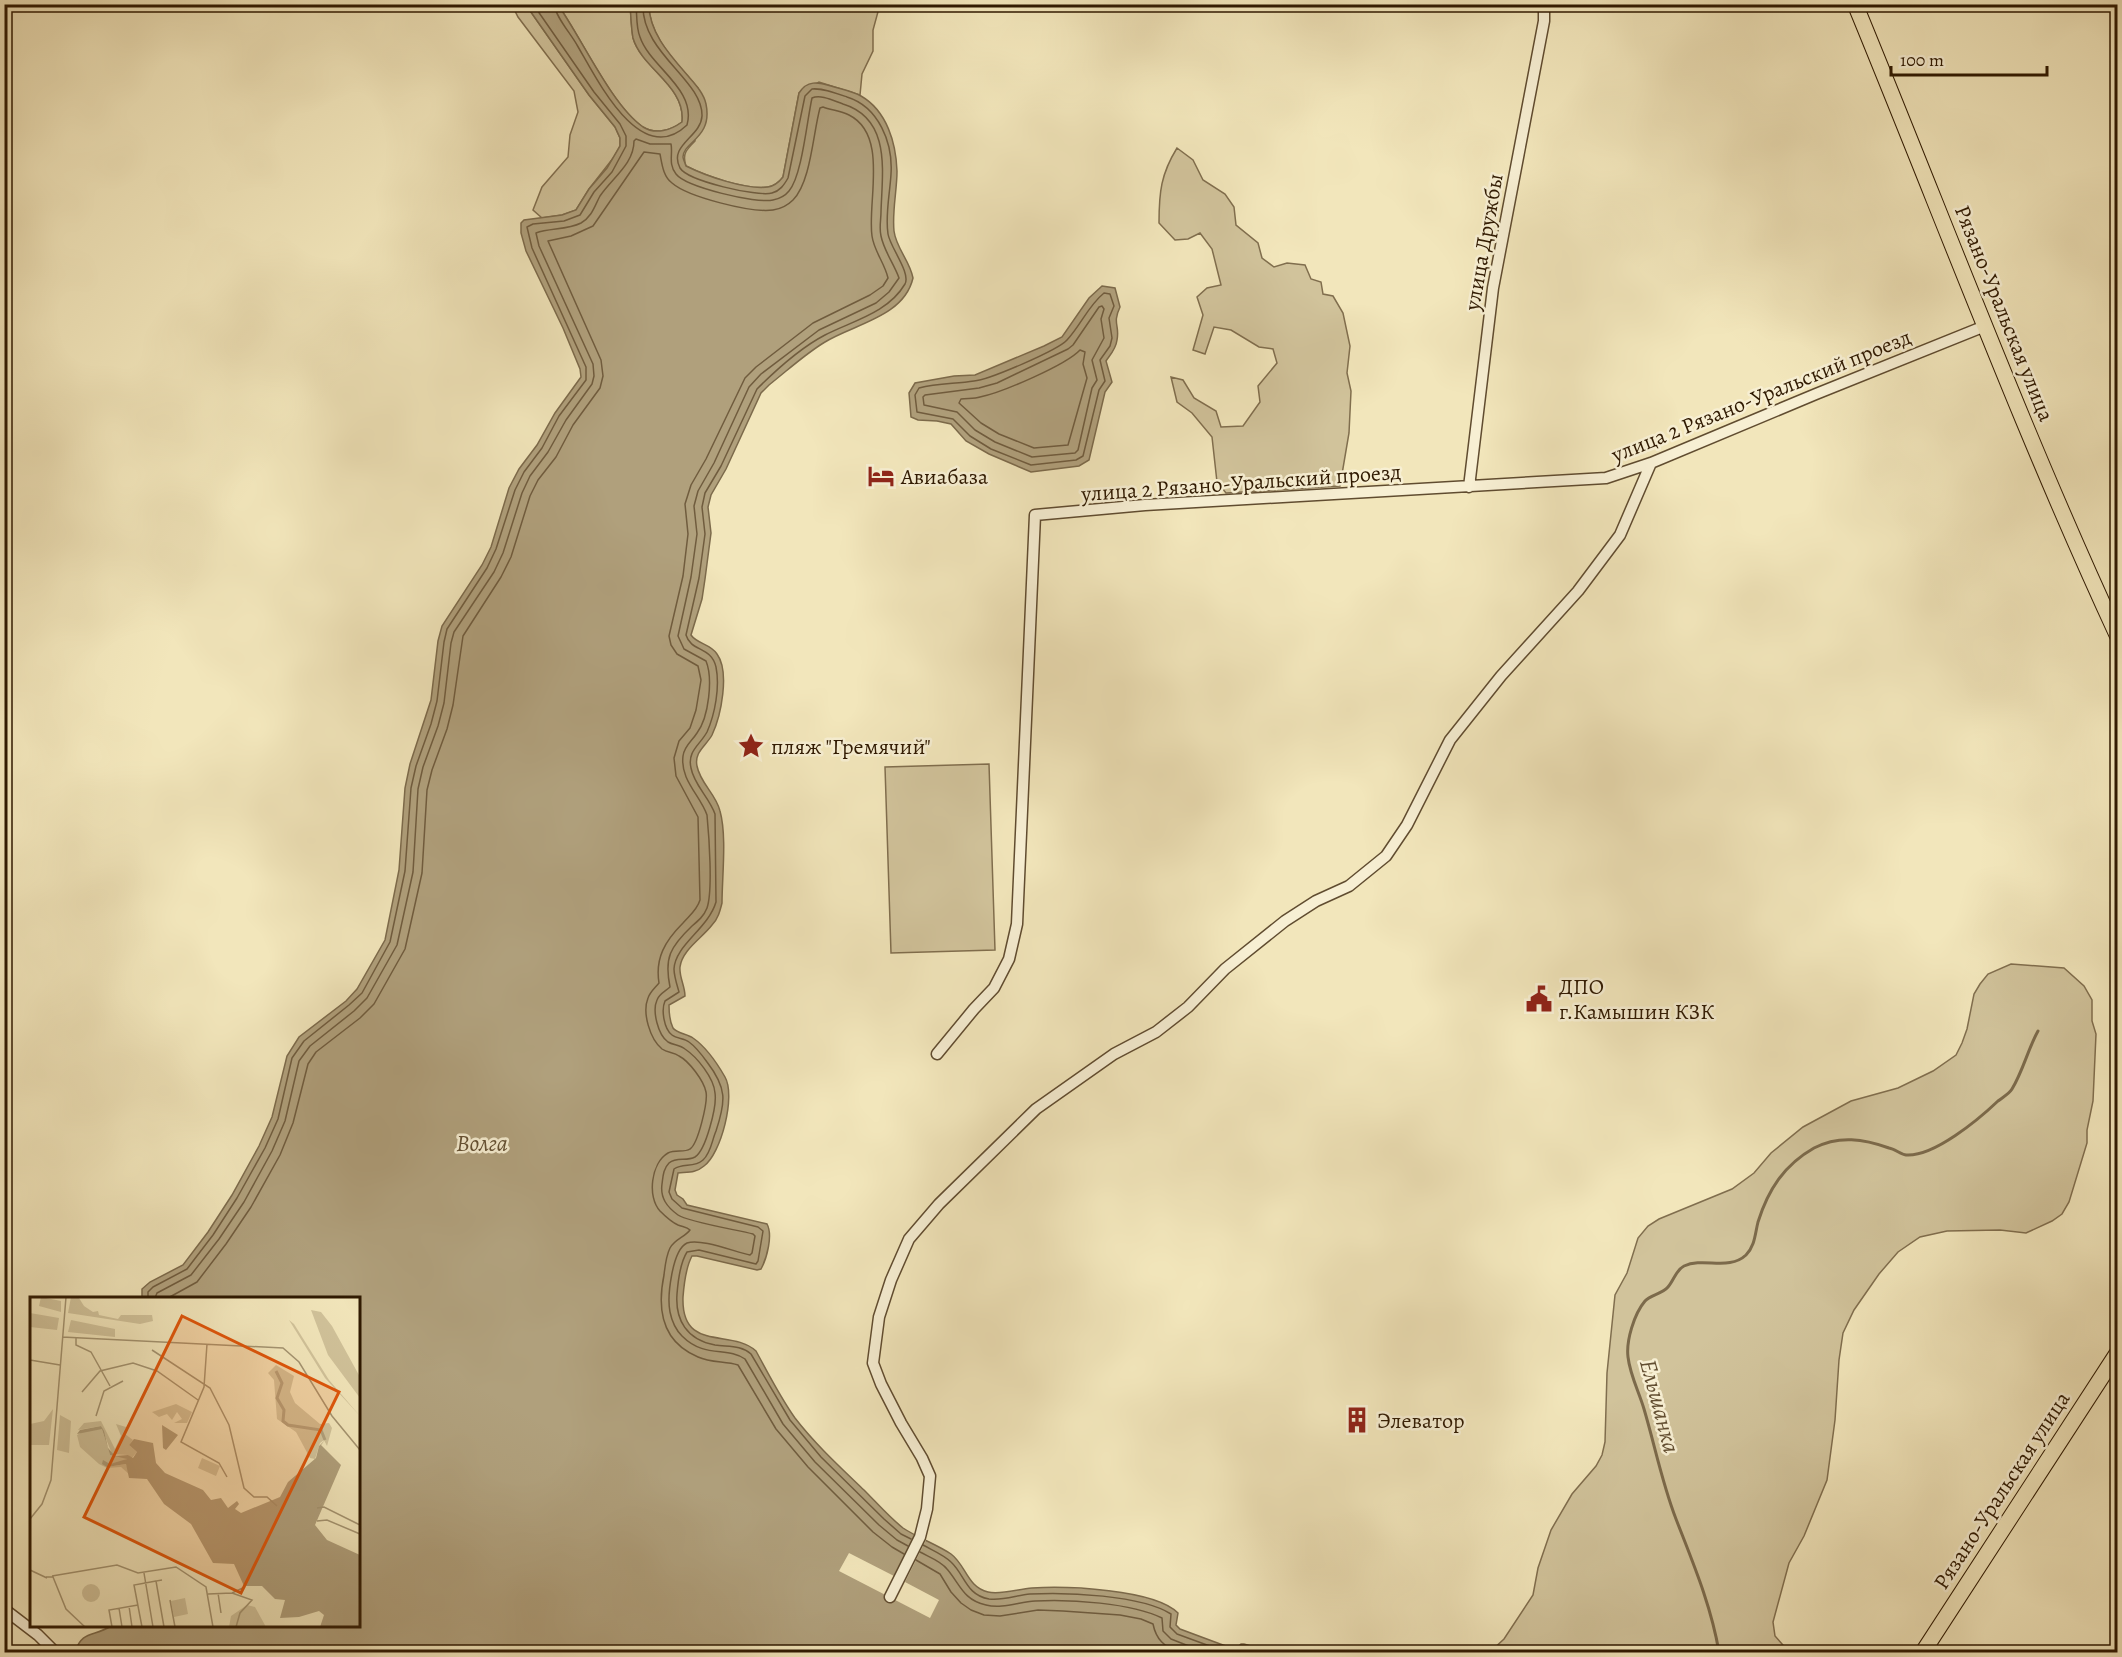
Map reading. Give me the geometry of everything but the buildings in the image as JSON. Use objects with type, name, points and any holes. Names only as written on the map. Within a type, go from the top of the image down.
[{"type":"main road","name":"Рязано-Уральская улица","points":[[1855,4],[1985,326],[2088,573],[2118,637]]},
{"type":"main road","name":"Рязано-Уральская улица","points":[[1923,1653],[2118,1352]]},
{"type":"street","name":"улица Дружбы","points":[[1469,488],[1492,288],[1544,21],[1544,4]]},
{"type":"street","name":"улица 2 Рязано-Уральский проезд","points":[[937,1054],[994,988],[1009,959],[1017,924],[1035,515],[1145,505],[1469,488],[1606,478],[1651,463],[1985,326]]},
{"type":"street","points":[[890,1597],[920,1537],[927,1509],[930,1476],[901,1424],[873,1363],[879,1317],[891,1280],[909,1239],[939,1204],[1036,1109],[1114,1054],[1156,1032],[1188,1007],[1225,969],[1285,921],[1316,901],[1349,886],[1386,856],[1407,825],[1450,740],[1501,676],[1578,591],[1620,536],[1651,463]]},
{"type":"street","points":[[4,1609],[38,1635],[55,1653]]},
{"type":"shaded area","points":[[649,4],[886,5],[879,8],[873,30],[873,51],[862,74],[860,95],[819,82],[799,93],[783,177],[773,186],[759,187],[726,181],[686,166],[684,158],[686,152],[695,141],[698,88],[659,39],[650,16]]},
{"type":"shaded area","points":[[512,5],[526,5],[589,95],[615,127],[620,138],[620,146],[614,157],[576,210],[562,215],[542,218],[533,210],[542,187],[568,157],[570,135],[578,112],[574,91],[518,17]]},
{"type":"shaded area","points":[[558,5],[630,5],[633,38],[645,59],[677,98],[682,122],[668,129],[653,131],[643,127],[631,117],[609,88]]},
{"type":"shaded area","points":[[1177,148],[1193,160],[1203,180],[1225,194],[1234,207],[1236,225],[1258,243],[1262,258],[1274,267],[1287,263],[1305,265],[1311,279],[1321,282],[1323,294],[1333,296],[1343,313],[1350,346],[1347,373],[1351,391],[1349,433],[1340,486],[1226,493],[1217,482],[1212,437],[1192,413],[1177,402],[1171,377],[1183,380],[1194,398],[1216,411],[1221,427],[1243,426],[1260,402],[1258,386],[1277,363],[1273,349],[1259,347],[1231,330],[1214,327],[1205,354],[1193,350],[1203,315],[1197,297],[1207,288],[1221,285],[1212,249],[1200,233],[1188,239],[1175,240],[1159,223],[1162,184],[1167,166]]},
{"type":"shaded area","points":[[989,764],[995,950],[891,953],[885,767]]},
{"type":"shaded area","points":[[2011,964],[2064,968],[2084,986],[2092,1000],[2092,1021],[2096,1034],[2093,1101],[2087,1130],[2087,1143],[2069,1202],[2062,1214],[2026,1233],[2000,1230],[1947,1231],[1920,1237],[1898,1252],[1879,1274],[1854,1310],[1843,1333],[1827,1480],[1804,1536],[1789,1563],[1773,1622],[1775,1636],[1789,1652],[1490,1652],[1504,1639],[1533,1595],[1538,1568],[1551,1530],[1572,1494],[1596,1466],[1602,1455],[1605,1442],[1607,1373],[1615,1295],[1627,1273],[1638,1238],[1648,1226],[1659,1219],[1732,1189],[1754,1173],[1771,1153],[1803,1127],[1851,1101],[1898,1088],[1933,1071],[1956,1055],[1967,1029],[1974,994],[1980,984],[1988,974]]},
{"type":"water","name":"Волга","points":[[526,5],[558,5],[620,104],[643,127],[658,131],[682,122],[677,98],[645,59],[633,38],[630,5],[649,5],[657,35],[699,90],[706,104],[707,115],[702,132],[684,152],[686,166],[726,181],[768,187],[775,185],[783,177],[799,93],[809,84],[822,84],[861,96],[870,102],[884,119],[892,139],[897,171],[894,231],[913,278],[900,302],[889,311],[818,347],[761,393],[726,469],[711,495],[708,507],[711,533],[705,579],[702,599],[691,635],[717,654],[723,672],[723,694],[718,717],[712,735],[697,757],[701,778],[718,805],[722,821],[724,844],[722,903],[714,923],[684,955],[680,971],[685,996],[669,1005],[669,1008],[673,1028],[698,1042],[718,1066],[725,1077],[729,1097],[725,1124],[716,1150],[710,1160],[698,1170],[678,1173],[675,1190],[687,1205],[767,1224],[769,1240],[761,1269],[757,1270],[692,1256],[687,1270],[683,1297],[685,1314],[690,1326],[699,1333],[746,1344],[756,1351],[790,1410],[819,1446],[903,1528],[951,1554],[975,1586],[988,1592],[998,1593],[1032,1588],[1066,1588],[1130,1594],[1166,1605],[1178,1613],[1176,1625],[1180,1629],[1231,1648],[1236,1649],[1244,1644],[1271,1652],[75,1652],[85,1637],[109,1627],[360,1627],[360,1297],[142,1297],[142,1289],[150,1282],[183,1265],[208,1232],[259,1146],[272,1117],[287,1056],[299,1037],[346,1001],[357,989],[385,940],[399,870],[405,788],[410,764],[431,700],[442,626],[482,565],[491,547],[509,488],[519,469],[581,377],[580,369],[563,328],[526,251],[521,223],[524,220],[562,215],[576,210],[620,146],[620,138],[615,127],[589,95]]},
{"type":"water","points":[[1102,286],[1115,288],[1120,307],[1116,321],[1118,335],[1113,352],[1106,361],[1112,382],[1105,392],[1089,460],[1079,466],[1031,472],[989,454],[966,441],[951,424],[911,417],[909,393],[915,383],[975,375],[1062,337],[1089,298]]},
{"type":"pier","points":[[915,1534],[926,1540],[905,1582],[939,1600],[930,1618],[839,1571],[849,1553],[894,1576]]},
{"type":"waterway","name":"Ельшанка","points":[[1719,1652],[1706,1601],[1671,1505],[1631,1370],[1628,1343],[1637,1313],[1647,1299],[1668,1287],[1684,1266],[1732,1262],[1746,1255],[1753,1244],[1762,1210],[1778,1179],[1794,1162],[1814,1148],[1833,1141],[1852,1140],[1880,1145],[1906,1155],[1930,1150],[1955,1136],[2011,1091],[2038,1031]]},
{"type":"place","name":"Авиабаза","points":[[881,476]]},
{"type":"place","name":"пляж \"Гремячий\"","points":[[751,746]]},
{"type":"place","name":"ДПО г.Камышин КЗК","points":[[1539,999]]},
{"type":"place","name":"Элеватор","points":[[1357,1420]]}]
